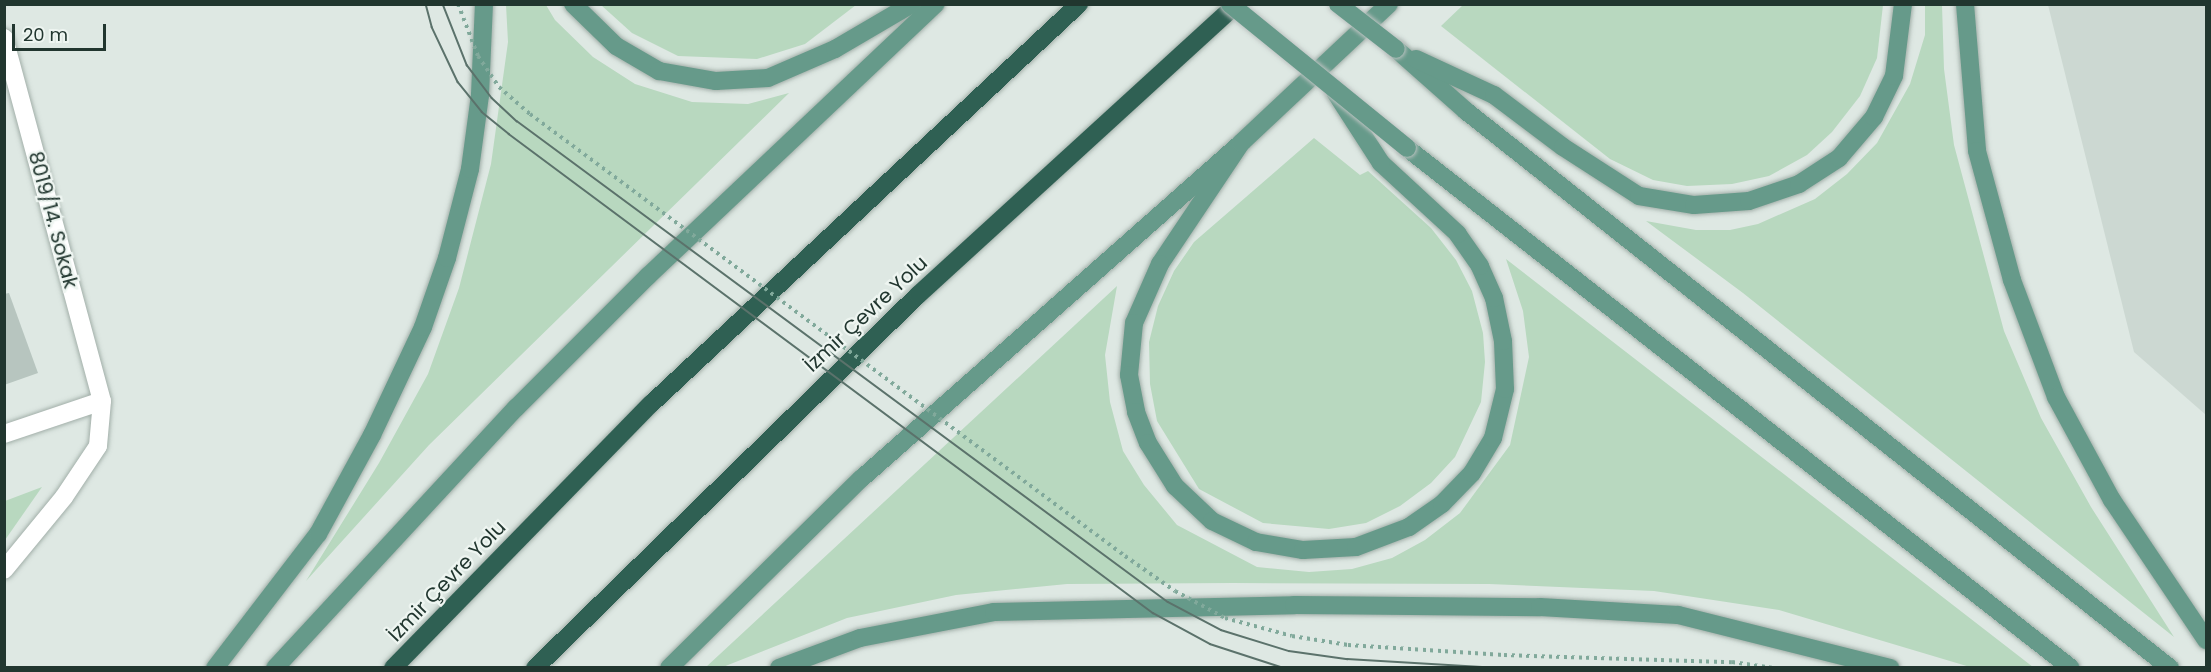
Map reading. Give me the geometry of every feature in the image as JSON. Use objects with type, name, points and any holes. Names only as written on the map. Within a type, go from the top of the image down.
[{"type":"highway","name":"İzmir Çevre Yolu","points":[[393,668],[651,404],[1080,4]]},
{"type":"highway","name":"İzmir Çevre Yolu","points":[[535,668],[918,295],[1237,4]]},
{"type":"main road","points":[[215,668],[318,534],[372,435],[423,327],[447,258],[470,169],[480,94],[484,4]]},
{"type":"main road","points":[[573,4],[616,46],[659,71],[716,81],[768,78],[835,49],[912,4]]},
{"type":"main road","points":[[275,668],[516,408],[664,260],[936,4]]},
{"type":"main road","points":[[1230,4],[1407,148],[2071,668]]},
{"type":"main road","points":[[1338,4],[1396,49],[1466,111],[2170,668]]},
{"type":"main road","points":[[669,668],[862,478],[1241,143],[1389,4]]},
{"type":"main road","points":[[1396,49],[1494,95],[1563,147],[1639,196],[1694,205],[1749,201],[1799,184],[1839,158],[1874,117],[1894,76],[1903,4]]},
{"type":"main road","points":[[1965,4],[1977,151],[2012,280],[2056,397],[2112,500],[2206,640]]},
{"type":"main road","points":[[1241,143],[1160,264],[1134,323],[1129,375],[1136,412],[1148,443],[1175,486],[1212,521],[1256,542],[1303,550],[1356,547],[1409,527],[1442,504],[1472,473],[1493,438],[1505,389],[1503,341],[1494,298],[1480,266],[1458,234],[1382,163],[1329,83]]},
{"type":"main road","points":[[779,668],[860,638],[994,612],[1294,605],[1540,607],[1678,615],[1891,668]]},
{"type":"street","name":"8019/14. Sokak","points":[[4,39],[102,401]]},
{"type":"street","points":[[4,434],[102,401],[98,446],[64,497],[4,570]]},
{"type":"path","points":[[458,4],[478,56],[499,87],[530,114],[1125,556],[1175,591],[1225,618],[1292,636],[1348,645],[1504,655],[1732,662],[1774,668]]},
{"type":"shaded area","points":[[2048,5],[2206,5],[2206,415],[2134,352]]},
{"type":"green space","points":[[1883,4],[1877,58],[1860,96],[1832,132],[1807,155],[1769,176],[1732,184],[1687,186],[1653,180],[1610,159],[1441,26],[1463,5]]},
{"type":"green space","points":[[506,5],[546,5],[555,20],[593,57],[635,84],[692,102],[748,104],[789,93],[429,445],[306,581],[379,463],[428,374],[459,288],[491,164],[508,42]]},
{"type":"green space","points":[[601,5],[856,5],[805,44],[757,59],[678,56],[632,33]]},
{"type":"green space","points":[[1925,5],[1942,5],[1944,69],[1954,145],[2004,331],[2041,418],[2091,507],[2174,637],[1743,293],[1646,221],[1696,230],[1730,230],[1758,224],[1815,199],[1847,174],[1877,143],[1910,84],[1925,35]]},
{"type":"green space","points":[[1314,138],[1360,175],[1368,171],[1431,228],[1456,260],[1472,291],[1483,333],[1485,362],[1481,402],[1455,457],[1431,483],[1400,506],[1366,523],[1329,529],[1263,523],[1199,489],[1157,421],[1150,384],[1149,342],[1158,306],[1174,271],[1194,242]]},
{"type":"green space","points":[[1506,259],[2033,667],[1970,667],[1779,610],[1654,591],[1489,584],[1233,583],[1067,584],[956,595],[847,618],[723,667],[706,667],[1117,286],[1105,355],[1110,402],[1123,451],[1144,485],[1177,525],[1257,567],[1309,572],[1352,569],[1392,558],[1425,540],[1460,513],[1510,445],[1529,357],[1523,311]]},
{"type":"green space","points":[[42,487],[5,540],[5,501]]},
{"type":"building","points":[[9,293],[38,373],[4,385],[4,294]]},
{"type":"tram line","points":[[426,4],[432,27],[458,82],[482,112],[509,134],[1153,613],[1210,644],[1284,668]]},
{"type":"tram line","points":[[443,4],[467,65],[492,98],[517,121],[1168,602],[1221,630],[1289,651],[1347,659],[1499,668]]}]
